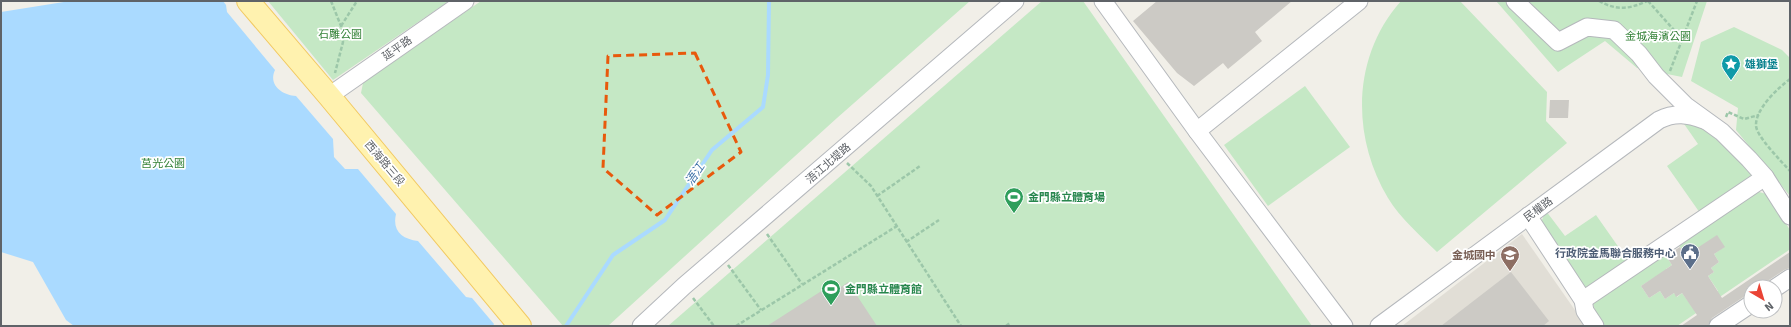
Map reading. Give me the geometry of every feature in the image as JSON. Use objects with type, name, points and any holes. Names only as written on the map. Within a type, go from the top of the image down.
[{"type":"main road","name":"西海路三段","points":[[248,1],[520,326]]},
{"type":"street","name":"延平路","points":[[329,96],[465,1]]},
{"type":"street","name":"浯江北堤路","points":[[641,326],[684,286],[838,155],[1015,1]]},
{"type":"street","points":[[1103,1],[1197,130],[1344,326]]},
{"type":"street","points":[[1197,130],[1359,1]]},
{"type":"street","points":[[1515,1],[1558,42],[1587,27],[1614,30],[1639,54],[1664,84],[1686,106],[1722,132],[1765,177],[1790,216]]},
{"type":"street","name":"民權路","points":[[1379,326],[1659,120],[1676,114],[1686,114],[1704,120]]},
{"type":"street","points":[[1583,300],[1765,177]]},
{"type":"street","points":[[1528,216],[1583,300],[1585,311],[1595,326]]},
{"type":"street","points":[[1718,326],[1743,309]]},
{"type":"path","points":[[329,96],[342,51],[343,42],[341,26],[332,1]]},
{"type":"path","points":[[341,26],[357,1]]},
{"type":"path","points":[[1599,1],[1608,6],[1619,9],[1634,7],[1648,1],[1682,39]]},
{"type":"path","points":[[1664,84],[1697,1]]},
{"type":"path","points":[[1790,79],[1770,95],[1759,115],[1756,126],[1760,135],[1790,171]]},
{"type":"path","points":[[1722,132],[1728,112],[1744,119],[1759,115]]},
{"type":"path","points":[[838,155],[871,186],[961,326]]},
{"type":"path","points":[[877,196],[920,166]]},
{"type":"path","points":[[906,242],[939,220]]},
{"type":"path","points":[[759,222],[802,284]]},
{"type":"path","points":[[736,326],[896,226]]},
{"type":"path","points":[[721,255],[761,310]]},
{"type":"path","points":[[684,286],[714,326]]},
{"type":"path","points":[[1006,326],[1010,324]]},
{"type":"highlighted area","points":[[695,53],[741,152],[657,215],[603,168],[608,56]]},
{"type":"shaded area","name":"金城國中","points":[[1522,234],[1586,326],[1402,326]]},
{"type":"green space","name":"石雕公園","points":[[268,1],[449,1],[333,80]]},
{"type":"green space","points":[[481,1],[970,1],[837,118],[608,326],[563,326],[361,93],[363,83]]},
{"type":"green space","name":"金門縣立體育場","points":[[1042,1],[1083,1],[1312,326],[668,326]]},
{"type":"green space","points":[[1401,1],[1460,1],[1547,92],[1546,121],[1567,143],[1437,252],[1405,220],[1388,198],[1376,174],[1368,149],[1363,123],[1362,97],[1366,71],[1373,46],[1385,23]]},
{"type":"green space","name":"金城海濱公園","points":[[1496,1],[1707,1],[1682,77],[1637,68],[1605,41],[1558,72]]},
{"type":"green space","points":[[1734,27],[1782,50],[1790,58],[1790,196],[1736,130],[1738,108],[1691,81],[1701,42]]},
{"type":"green space","points":[[1305,86],[1350,147],[1268,206],[1224,145]]},
{"type":"green space","points":[[1682,121],[1701,127],[1711,134],[1750,172],[1751,176],[1700,213],[1667,166],[1698,144]]},
{"type":"green space","points":[[1755,191],[1767,194],[1790,230],[1789,250],[1746,279],[1743,279],[1743,281],[1677,326],[1605,326],[1593,304],[1596,299],[1664,253],[1672,265],[1666,269],[1668,272],[1641,286],[1649,298],[1660,291],[1665,299],[1674,293],[1677,297],[1682,293],[1693,308],[1718,291],[1708,276],[1714,272],[1711,268],[1719,262],[1714,254],[1724,247],[1694,255],[1691,252],[1686,256],[1678,244]]},
{"type":"green space","points":[[1546,211],[1565,236],[1596,215],[1629,262],[1588,288],[1582,286],[1541,222]]},
{"type":"water","name":"莒光公園","points":[[70,1],[223,1],[226,5],[227,12],[275,70],[273,80],[275,85],[286,94],[296,96],[333,139],[334,157],[345,169],[358,169],[396,214],[396,225],[400,233],[407,238],[418,241],[466,297],[472,298],[494,324],[493,326],[74,326],[66,320],[33,262],[1,252],[1,12]]},
{"type":"building","points":[[1157,1],[1292,1],[1255,32],[1262,41],[1228,69],[1223,63],[1194,86],[1177,73],[1133,21]]},
{"type":"building","points":[[1550,100],[1569,100],[1568,118],[1549,118]]},
{"type":"building","name":"行政院金馬聯合服務中心","points":[[1717,235],[1725,247],[1714,254],[1719,262],[1711,268],[1714,272],[1708,276],[1722,298],[1743,284],[1743,297],[1712,318],[1708,326],[1681,326],[1697,315],[1682,293],[1676,297],[1674,293],[1665,299],[1660,291],[1649,298],[1641,286],[1672,265],[1666,256],[1680,247],[1685,256]]},
{"type":"building","name":"行政院金馬聯合服務中心","points":[[1790,252],[1790,268],[1784,270],[1770,279],[1750,279]]},
{"type":"building","points":[[1511,272],[1549,321],[1543,326],[1441,326]]},
{"type":"building","name":"金門縣立體育館","points":[[837,281],[841,287],[848,282],[877,326],[767,326]]},
{"type":"waterway","name":"浯江","points":[[566,326],[613,255],[665,220],[712,150],[763,107],[768,75],[769,1]]},
{"type":"place","name":"雄獅堡","points":[[1731,81]]},
{"type":"place","name":"金門縣立體育場","points":[[1014,214]]},
{"type":"place","name":"行政院金馬聯合服務中心","points":[[1690,270]]},
{"type":"place","name":"金城國中","points":[[1510,272]]},
{"type":"place","name":"金門縣立體育館","points":[[831,306]]}]
